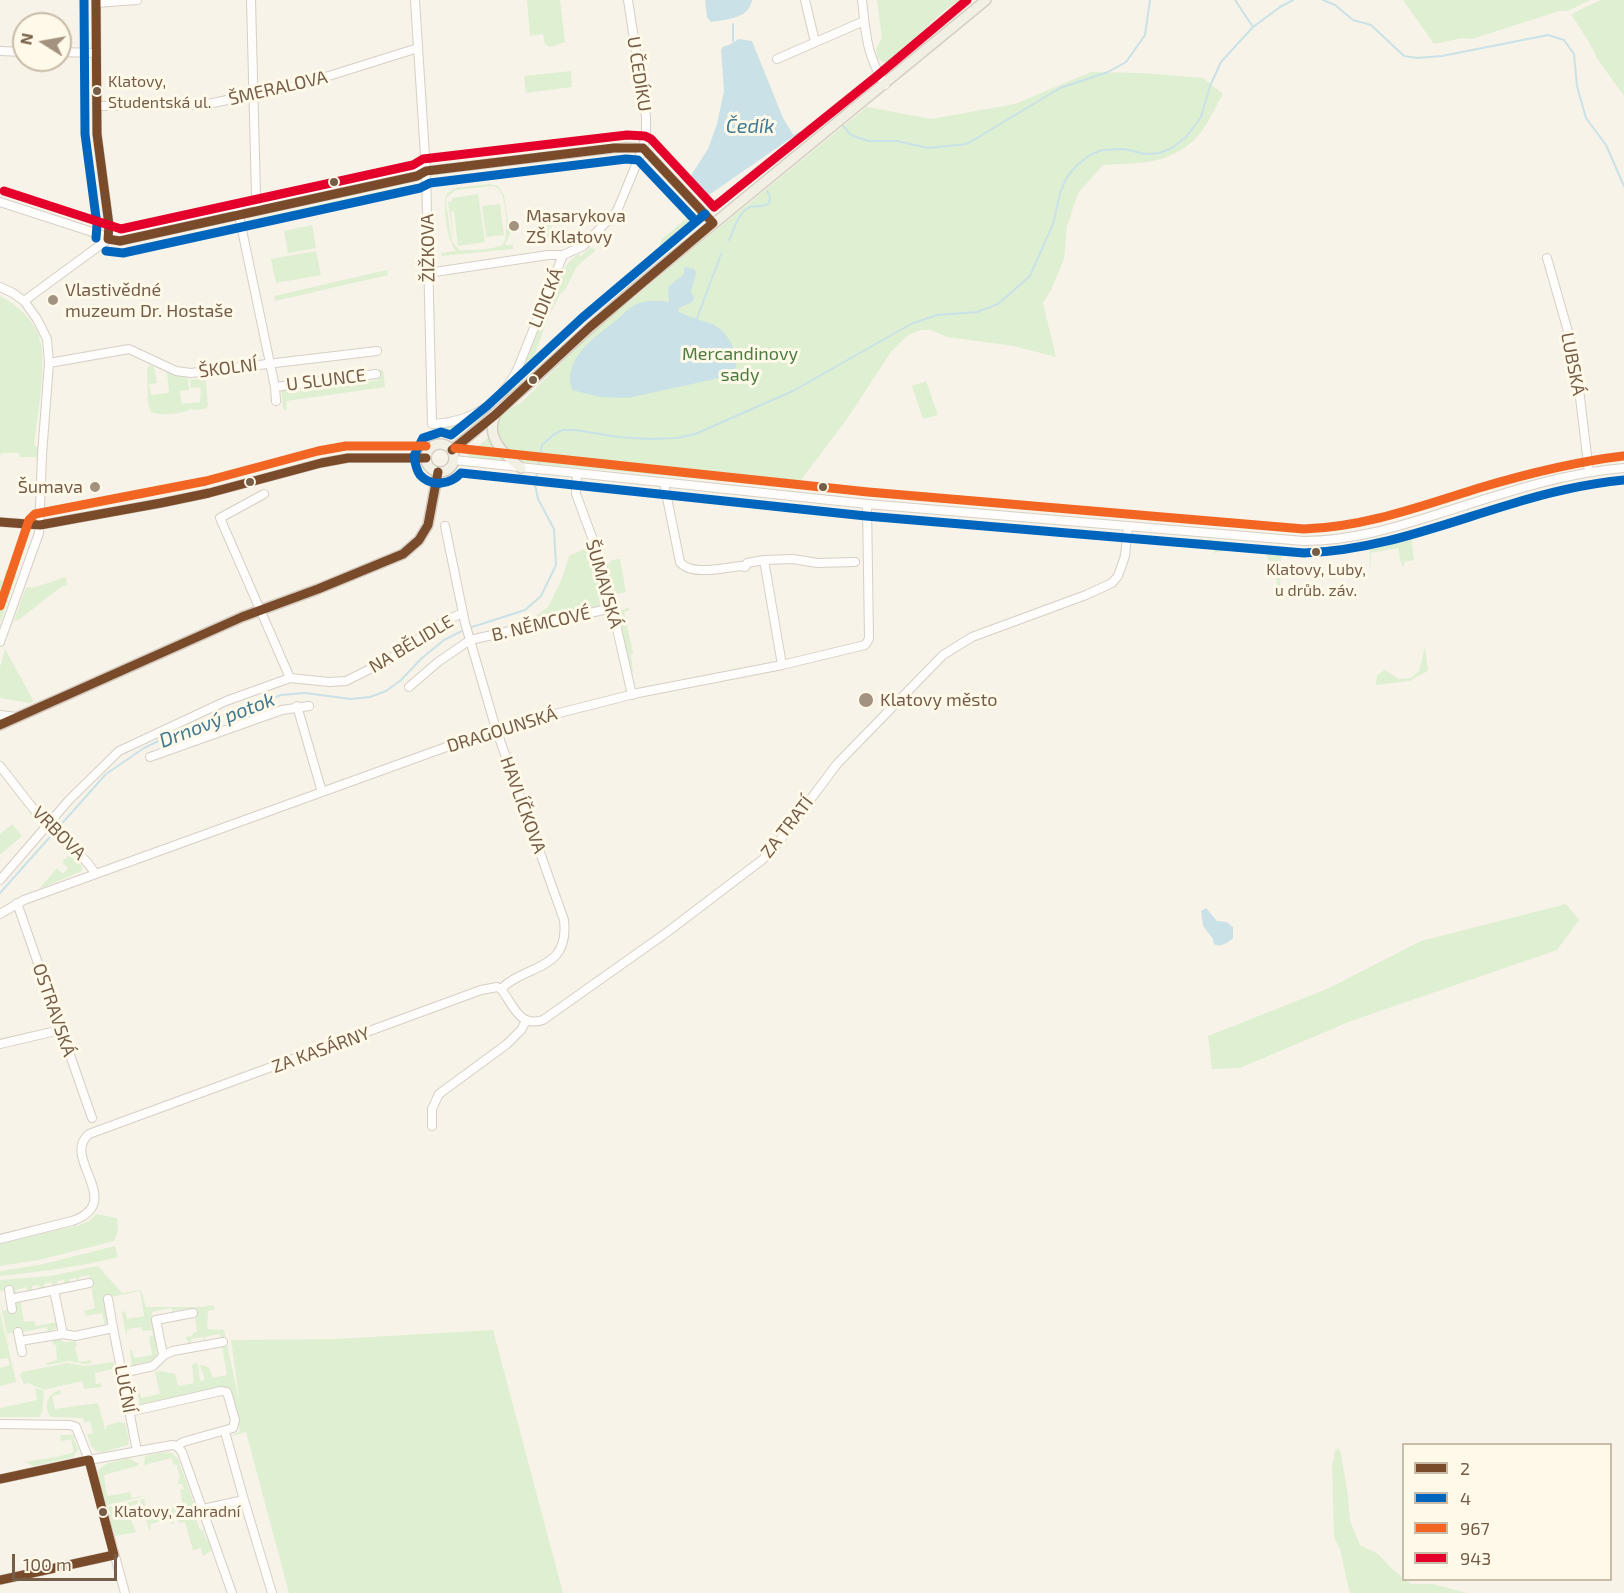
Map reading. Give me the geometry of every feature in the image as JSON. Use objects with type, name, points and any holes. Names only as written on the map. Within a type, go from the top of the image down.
[{"type":"main road","points":[[452,450],[495,415],[590,327],[713,223],[885,85],[986,0]]},
{"type":"main road","points":[[495,415],[491,429],[496,441],[506,455],[523,468]]},
{"type":"main road","points":[[437,444],[445,444],[452,450],[454,460],[449,469],[438,472],[428,466],[426,458],[429,449],[437,444]]},
{"type":"main road","points":[[0,725],[259,610],[394,558],[419,540],[428,525],[438,472]]},
{"type":"street","points":[[24,301],[108,239],[109,225],[97,134],[96,2],[138,0]]},
{"type":"street","points":[[251,0],[252,94],[258,206]]},
{"type":"street","name":"ŽIŽKOVA","points":[[415,0],[426,171],[432,424]]},
{"type":"street","name":"U ČEDÍKU","points":[[628,0],[646,117],[643,148]]},
{"type":"street","points":[[805,0],[815,42]]},
{"type":"street","points":[[862,0],[870,58],[885,85]]},
{"type":"street","points":[[777,59],[864,21]]},
{"type":"street","name":"ŠMERALOVA","points":[[97,106],[203,105],[300,85],[418,48]]},
{"type":"street","points":[[72,52],[96,53]]},
{"type":"street","points":[[0,202],[108,239],[120,241],[258,206],[349,186],[417,176],[426,171],[614,148],[643,148],[713,223]]},
{"type":"street","name":"LIDICKÁ","points":[[432,424],[463,420],[473,416],[498,397],[508,385],[518,368],[563,255],[583,246],[617,211],[643,148]]},
{"type":"street","points":[[238,211],[276,401]]},
{"type":"street","points":[[428,273],[548,255],[563,255]]},
{"type":"street","name":"LUBSKÁ","points":[[1547,258],[1575,356],[1589,472]]},
{"type":"street","points":[[0,287],[24,301],[44,330],[49,350],[39,525],[32,552],[0,642]]},
{"type":"street","name":"ŠKOLNÍ","points":[[49,363],[129,349],[183,373],[376,351]]},
{"type":"street","name":"U SLUNCE","points":[[275,387],[376,374]]},
{"type":"street","points":[[0,522],[39,525],[209,493],[348,458],[426,458]]},
{"type":"street","points":[[454,460],[867,504],[1288,541],[1326,541],[1371,533],[1531,486],[1589,472],[1624,468]]},
{"type":"street","name":"ŠUMAVSKÁ","points":[[577,473],[576,494],[603,567],[632,695]]},
{"type":"street","points":[[664,483],[680,562],[683,566],[693,570],[745,567],[747,563],[764,560],[793,559],[817,563],[855,562]]},
{"type":"street","points":[[264,494],[220,519],[290,678]]},
{"type":"street","name":"DRAGOUNSKÁ","points":[[0,914],[17,903],[95,873],[496,729],[632,695],[861,647],[867,642],[867,504]]},
{"type":"street","points":[[445,526],[463,613]]},
{"type":"street","name":"ZA TRATÍ","points":[[526,1021],[543,1020],[753,868],[774,848],[837,764],[943,655],[979,634],[1086,595],[1112,583],[1118,576],[1125,556],[1128,526]]},
{"type":"street","points":[[764,560],[782,664]]},
{"type":"street","name":"B. NĚMCOVÉ","points":[[469,637],[612,608]]},
{"type":"street","name":"HAVLÍČKOVA","points":[[463,613],[496,729],[564,920],[562,944],[557,954],[545,964]]},
{"type":"street","name":"NA BĚLIDLE","points":[[0,880],[49,827],[69,800],[119,751],[226,701],[290,678],[329,682],[346,681],[388,660],[444,621],[463,613]]},
{"type":"street","points":[[409,687],[469,637]]},
{"type":"street","points":[[150,757],[297,706],[309,706]]},
{"type":"street","points":[[297,706],[322,792]]},
{"type":"street","points":[[0,715],[17,717]]},
{"type":"street","name":"VRBOVA","points":[[0,766],[49,827],[78,850],[95,873]]},
{"type":"street","name":"OSTRAVSKÁ","points":[[17,903],[92,1118]]},
{"type":"street","name":"ZA KASÁRNY","points":[[0,1239],[72,1221],[83,1217],[90,1210],[94,1200],[94,1189],[81,1147],[84,1138],[93,1132],[481,990],[497,987],[501,989],[509,982],[545,964]]},
{"type":"street","points":[[432,1126],[432,1109],[439,1094],[507,1044],[521,1030],[526,1021],[518,1015],[501,989]]},
{"type":"street","points":[[0,1044],[60,1030]]},
{"type":"street","points":[[10,1299],[89,1283]]},
{"type":"street","points":[[9,1290],[12,1309]]},
{"type":"street","points":[[54,1290],[63,1334]]},
{"type":"street","name":"LUČNÍ","points":[[108,1299],[137,1451]]},
{"type":"street","points":[[164,1355],[156,1320],[193,1313]]},
{"type":"street","points":[[20,1341],[63,1334],[75,1336],[113,1328]]},
{"type":"street","points":[[18,1332],[22,1352]]},
{"type":"street","points":[[122,1373],[153,1366],[164,1355],[173,1351],[223,1342]]},
{"type":"street","points":[[0,1479],[137,1451],[177,1446],[183,1442],[232,1430],[236,1423],[230,1397],[224,1391],[129,1412]]},
{"type":"street","points":[[0,1424],[74,1425],[79,1431],[125,1593]]},
{"type":"street","points":[[225,1432],[272,1593]]},
{"type":"street","points":[[177,1446],[182,1452],[232,1593]]},
{"type":"street","points":[[202,1509],[244,1500]]},
{"type":"street","points":[[0,1580],[114,1555]]},
{"type":"green space","points":[[527,0],[560,0],[565,42],[550,47],[545,44],[543,34],[530,36]]},
{"type":"green space","points":[[877,0],[961,0],[946,9],[885,64],[878,58],[876,49],[882,38]]},
{"type":"green space","points":[[1403,0],[1590,0],[1568,11],[1559,11],[1472,39],[1462,38],[1434,44]]},
{"type":"green space","points":[[1601,0],[1624,0],[1624,96],[1598,60],[1571,14]]},
{"type":"green space","points":[[571,71],[572,87],[526,93],[524,76]]},
{"type":"green space","name":"Mercandinovy sady","points":[[1091,72],[1203,78],[1223,94],[1204,128],[1186,147],[1152,161],[1103,165],[1078,193],[1067,226],[1064,259],[1043,303],[1056,357],[1014,346],[947,337],[930,330],[920,330],[908,335],[891,352],[847,419],[795,488],[521,462],[509,454],[495,433],[504,413],[522,402],[596,328],[867,107],[931,119],[1015,104]]},
{"type":"green space","points":[[419,184],[420,190],[365,201],[364,195]]},
{"type":"green space","points":[[489,184],[498,186],[504,195],[510,234],[505,245],[513,245],[513,249],[442,256],[441,253],[456,251],[453,246],[448,231],[445,206],[447,193],[456,188]],"holes":[[[492,186],[500,191],[504,202],[506,218],[504,241],[502,245],[494,248],[460,250],[452,242],[447,197],[456,190]]]},
{"type":"green space","points":[[478,194],[485,242],[458,246],[454,211],[451,212],[454,243],[448,202],[452,201],[452,198]]},
{"type":"green space","points":[[354,197],[355,203],[248,227],[247,222],[250,220]]},
{"type":"green space","points":[[500,204],[504,235],[486,237],[482,206]]},
{"type":"green space","points":[[550,212],[553,238],[538,240],[535,214]]},
{"type":"green space","points":[[694,212],[695,218],[691,229],[683,239],[669,252],[662,249],[660,245],[662,239]]},
{"type":"green space","points":[[312,225],[316,248],[288,253],[284,231]]},
{"type":"green space","points":[[588,247],[596,250],[577,266],[548,317],[535,354],[542,361],[492,410],[457,435],[447,437],[440,434],[439,427],[462,423],[475,417],[493,404],[513,384],[525,362],[543,311],[558,278],[567,264],[578,254],[581,256],[589,249]]},
{"type":"green space","points":[[316,251],[321,275],[276,283],[271,259]]},
{"type":"green space","points":[[387,270],[388,275],[275,301],[274,296]]},
{"type":"green space","points":[[0,296],[26,315],[35,328],[41,344],[42,380],[34,446],[42,447],[42,455],[37,452],[37,457],[19,457],[19,453],[1,453],[0,456]]},
{"type":"green space","points":[[150,365],[154,367],[157,383],[149,384],[151,395],[169,393],[167,372],[188,378],[189,390],[180,391],[182,404],[189,403],[190,405],[190,403],[200,402],[201,387],[191,388],[190,380],[204,378],[208,406],[205,409],[192,410],[190,407],[190,410],[171,414],[151,412],[148,404],[147,369]]},
{"type":"green space","points":[[383,370],[385,387],[286,401],[287,411],[283,409],[281,389],[287,387],[293,392],[317,389],[314,384],[349,379],[355,384],[378,380],[377,372],[370,371]]},
{"type":"green space","points":[[926,381],[938,415],[923,419],[912,386]]},
{"type":"green space","points":[[490,436],[508,462],[467,456]]},
{"type":"green space","points":[[1410,530],[1414,560],[1404,562],[1404,567],[1402,566],[1398,548],[1371,553],[1371,571],[1369,546],[1374,542]]},
{"type":"green space","points":[[1184,538],[1257,546],[1300,554],[1301,557],[1281,554],[1280,590],[1277,589],[1276,570],[1270,565],[1265,551],[1236,548],[1214,553],[1214,542],[1188,541],[1187,547],[1184,544]]},
{"type":"green space","points":[[589,547],[605,601],[601,607],[524,625],[548,607],[561,581],[569,556]]},
{"type":"green space","points":[[620,559],[626,592],[615,594],[608,565],[612,560]]},
{"type":"green space","points":[[6,570],[17,573],[0,624],[0,580],[3,581]]},
{"type":"green space","points":[[66,577],[67,585],[14,621],[26,587],[33,588]]},
{"type":"green space","points":[[628,608],[630,610],[624,612],[633,653],[631,654],[633,673],[631,674],[617,611]]},
{"type":"green space","points":[[1425,647],[1428,670],[1426,672],[1409,681],[1376,685],[1377,675],[1385,670],[1399,679],[1411,678],[1419,671]]},
{"type":"green space","points":[[5,649],[34,702],[0,698],[0,667]]},
{"type":"green space","points":[[12,824],[22,836],[0,855],[0,834]]},
{"type":"green space","points":[[69,855],[82,866],[82,871],[39,889],[57,868],[63,874],[68,868],[62,862]]},
{"type":"green space","points":[[1566,904],[1579,920],[1557,950],[1351,1021],[1240,1068],[1212,1069],[1208,1036],[1327,989],[1421,941]]},
{"type":"green space","points":[[96,1214],[117,1218],[118,1230],[114,1241],[39,1260],[0,1266],[0,1243],[80,1225],[89,1221]]},
{"type":"green space","points":[[115,1246],[118,1257],[59,1269],[0,1276],[0,1271],[39,1265]]},
{"type":"green space","points":[[98,1266],[122,1293],[141,1290],[146,1307],[213,1305],[215,1309],[208,1311],[207,1329],[224,1330],[240,1405],[231,1340],[336,1339],[493,1330],[563,1593],[289,1593],[246,1432],[231,1436],[240,1431],[231,1394],[218,1388],[140,1406],[137,1390],[139,1389],[141,1398],[160,1394],[155,1372],[175,1374],[178,1386],[194,1383],[192,1365],[195,1363],[198,1364],[200,1381],[205,1380],[200,1365],[209,1367],[213,1378],[227,1375],[220,1334],[205,1337],[206,1342],[203,1337],[191,1339],[192,1345],[190,1345],[185,1337],[197,1332],[194,1309],[174,1310],[173,1313],[171,1308],[152,1312],[157,1355],[151,1361],[132,1367],[130,1351],[132,1350],[134,1358],[152,1355],[149,1337],[153,1335],[152,1330],[143,1331],[141,1327],[127,1329],[126,1335],[122,1312],[125,1311],[127,1319],[144,1316],[140,1291],[105,1298],[108,1319],[105,1326],[102,1313],[86,1316],[84,1311],[95,1308],[89,1275],[79,1277],[80,1282],[78,1283],[76,1278],[69,1279],[70,1284],[65,1285],[64,1280],[57,1281],[57,1287],[53,1287],[51,1282],[44,1284],[45,1289],[40,1290],[39,1285],[32,1286],[32,1291],[28,1292],[26,1287],[16,1290],[16,1295],[12,1289],[0,1291],[0,1280],[50,1276]]},
{"type":"green space","points":[[0,1298],[3,1311],[16,1309],[16,1302],[20,1300],[24,1322],[34,1321],[36,1326],[57,1322],[57,1328],[48,1332],[47,1327],[23,1332],[24,1337],[19,1331],[7,1334],[10,1354]]},
{"type":"green space","points":[[0,1312],[16,1382],[0,1386],[0,1368],[10,1365],[8,1358],[0,1359]]},
{"type":"green space","points":[[58,1339],[66,1342],[76,1341],[75,1348],[79,1362],[91,1360],[91,1363],[84,1364],[69,1361],[47,1365],[46,1363],[57,1360],[56,1345],[52,1340]]},
{"type":"green space","points":[[113,1362],[117,1374],[115,1375],[113,1369],[95,1373],[96,1384],[101,1383],[102,1387],[84,1389],[82,1381],[44,1390],[28,1383],[24,1384],[20,1375],[22,1372],[67,1363],[85,1366]]},
{"type":"green space","points":[[35,1388],[44,1391],[42,1413],[39,1417],[0,1417],[0,1408],[37,1400]]},
{"type":"green space","points":[[60,1390],[61,1394],[52,1396],[55,1409],[98,1403],[106,1432],[106,1426],[118,1422],[125,1423],[128,1445],[103,1452],[96,1451],[91,1446],[87,1434],[93,1433],[90,1421],[84,1423],[83,1418],[51,1417],[47,1409],[49,1397]]},
{"type":"green space","points":[[60,1435],[75,1435],[76,1437],[73,1438],[78,1449],[73,1457],[34,1466],[24,1462],[74,1452],[71,1439],[61,1441]]},
{"type":"green space","points":[[1338,1448],[1341,1453],[1350,1521],[1360,1545],[1378,1554],[1402,1577],[1402,1581],[1411,1584],[1433,1584],[1467,1593],[1351,1593],[1340,1549],[1334,1537],[1332,1465],[1335,1451]]},
{"type":"green space","points":[[172,1453],[178,1459],[197,1512],[194,1513],[200,1530],[205,1529],[203,1531],[211,1551],[203,1556],[201,1548],[193,1550],[185,1522],[179,1523],[178,1518],[173,1519],[174,1524],[170,1519],[150,1524],[151,1530],[149,1530],[140,1499],[144,1499],[147,1513],[183,1505],[180,1490],[184,1489],[182,1484],[177,1484],[180,1478],[177,1467],[179,1466],[173,1464],[172,1458],[144,1465],[145,1456]]},
{"type":"green space","points":[[129,1458],[139,1464],[104,1475],[107,1496],[130,1492],[131,1498],[142,1497],[107,1505],[99,1471],[107,1464]]},
{"type":"green space","points":[[138,1500],[138,1504],[126,1507],[136,1532],[115,1536],[109,1515],[111,1514],[107,1507]]},
{"type":"water","points":[[705,0],[752,0],[747,11],[742,15],[711,22],[707,17]]},
{"type":"water","name":"Čedík","points":[[739,39],[752,41],[783,118],[794,136],[709,195],[690,177],[708,149],[717,124],[724,91],[721,50],[724,46]]},
{"type":"water","points":[[686,267],[694,269],[696,273],[691,291],[694,298],[692,302],[679,308],[678,311],[711,324],[723,332],[732,344],[736,355],[736,365],[732,373],[715,379],[628,398],[599,397],[572,390],[570,379],[572,369],[582,350],[634,305],[649,301],[669,302],[668,287],[684,274]]},
{"type":"water","points":[[1206,908],[1217,921],[1227,922],[1233,927],[1233,938],[1221,945],[1214,944],[1203,926],[1201,911]]},
{"type":"waterway","points":[[843,126],[851,135],[868,141],[897,141],[928,148],[967,144],[1060,88],[1108,72],[1126,62],[1145,35],[1150,0]]},
{"type":"waterway","points":[[1235,0],[1253,27]]},
{"type":"waterway","name":"Drnový potok","points":[[469,628],[525,610],[541,596],[556,565],[554,529],[538,499],[535,484],[542,445],[553,435],[563,430],[649,439],[676,438],[695,434],[793,391],[911,324],[937,315],[977,312],[998,304],[1030,276],[1053,224],[1060,193],[1067,177],[1077,165],[1090,155],[1102,150],[1124,149],[1145,154],[1159,153],[1172,148],[1187,136],[1201,117],[1210,86],[1221,62],[1253,27],[1293,0]]},
{"type":"waterway","name":"Drnový potok","points":[[1323,0],[1335,5],[1353,20],[1371,25],[1404,56],[1417,58],[1442,56],[1548,35],[1564,40],[1574,54],[1577,86],[1586,118],[1606,145],[1624,186]]},
{"type":"waterway","points":[[733,24],[733,41]]},
{"type":"waterway","points":[[807,128],[832,114]]},
{"type":"waterway","points":[[794,136],[801,132]]},
{"type":"waterway","points":[[729,240],[739,217],[746,209],[769,203],[770,197],[767,191]]},
{"type":"waterway","points":[[696,321],[721,254]]},
{"type":"waterway","name":"Drnový potok","points":[[0,893],[106,774],[144,748],[173,734],[281,695],[305,693],[351,699],[370,697],[386,691],[444,640],[464,630]]},
{"type":"transit line","name":"4","points":[[84,0],[85,134],[97,225],[96,238]]},
{"type":"transit line","name":"2","points":[[96,0],[97,134],[109,225],[108,239]]},
{"type":"transit line","name":"943","points":[[4,191],[121,229],[413,165],[423,159],[627,135],[645,136],[651,139],[714,207],[877,76],[967,0]]},
{"type":"transit line","name":"2","points":[[108,239],[120,241],[417,176],[426,171],[614,148],[643,148],[713,223],[590,327],[495,415],[452,450]]},
{"type":"transit line","name":"4","points":[[106,251],[123,253],[420,188],[430,183],[626,159],[638,160],[692,217]]},
{"type":"transit line","name":"4","points":[[705,214],[582,318],[487,406],[451,435],[441,432],[423,438],[414,456],[420,475],[436,483],[447,482],[461,473],[866,516],[1304,553],[1382,542],[1551,493],[1624,480]]},
{"type":"transit line","name":"967","points":[[0,606],[29,520],[35,514],[206,481],[318,451],[346,446],[426,446]]},
{"type":"transit line","name":"967","points":[[455,448],[868,492],[1304,529],[1371,520],[1532,473],[1623,456]]},
{"type":"transit line","name":"2","points":[[0,522],[40,525],[161,503],[348,458],[426,458]]},
{"type":"transit line","name":"2","points":[[0,725],[242,617],[403,554],[419,540],[428,525],[438,472]]},
{"type":"transit line","name":"2","points":[[0,1479],[89,1460],[114,1555],[0,1580]]},
{"type":"place","name":"Klatovy, Studentská ul.","points":[[97,91]]},
{"type":"place","name":"Masarykova ZŠ Klatovy","points":[[514,226]]},
{"type":"place","name":"Vlastivědné muzeum Dr. Hostaše","points":[[53,300]]},
{"type":"place","name":"Šumava","points":[[95,487]]},
{"type":"place","name":"Klatovy, Luby, u drůb. záv.","points":[[1316,552]]},
{"type":"place","name":"Klatovy město","points":[[866,700]]},
{"type":"place","name":"Klatovy, Zahradní","points":[[103,1512]]}]
